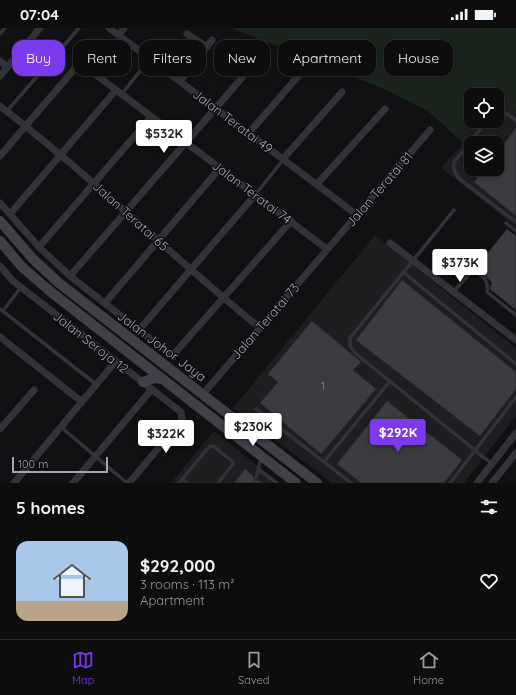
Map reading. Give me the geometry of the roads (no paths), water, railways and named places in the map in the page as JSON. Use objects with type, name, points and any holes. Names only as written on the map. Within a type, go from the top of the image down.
[{"type":"main road","name":"Jalan Johor Jaya","points":[[0,221],[33,259],[58,284],[317,483]]},
{"type":"main road","name":"Jalan Johor Jaya","points":[[0,241],[27,272],[296,483]]},
{"type":"main road","points":[[143,382],[154,378],[162,379]]},
{"type":"street","points":[[0,76],[40,28]]},
{"type":"street","name":"Jalan Teratai 49","points":[[109,28],[139,50]]},
{"type":"street","points":[[119,36],[124,28]]},
{"type":"street","points":[[187,34],[207,46]]},
{"type":"street","points":[[180,81],[212,40]]},
{"type":"street","points":[[0,61],[7,67]]},
{"type":"street","name":"Jalan Teratai 74","points":[[26,127],[80,65],[119,92],[327,249]]},
{"type":"street","name":"Jalan Teratai 49","points":[[173,76],[357,214]]},
{"type":"street","points":[[70,276],[244,76]]},
{"type":"street","points":[[249,133],[298,76]]},
{"type":"street","points":[[10,214],[60,155],[119,92]]},
{"type":"street","points":[[284,159],[342,92]]},
{"type":"street","name":"Jalan Teratai 65","points":[[0,106],[95,184],[191,270],[260,328]]},
{"type":"street","points":[[317,184],[385,109]]},
{"type":"street","points":[[39,247],[95,184],[151,117]]},
{"type":"street","points":[[0,156],[26,127]]},
{"type":"street","name":"Jalan Teratai 81","points":[[327,249],[430,130]]},
{"type":"street","points":[[105,302],[220,168]]},
{"type":"street","points":[[139,330],[255,195]]},
{"type":"street","points":[[0,203],[39,247],[70,276],[167,352],[174,354],[291,221]]},
{"type":"street","points":[[390,243],[516,340]]},
{"type":"street","name":"Jalan Teratai 73","points":[[203,394],[327,249]]},
{"type":"street","name":"Jalan Seroja 12","points":[[0,266],[21,287],[181,412],[183,416],[182,420],[128,483]]},
{"type":"street","points":[[0,337],[82,402]]},
{"type":"street","points":[[14,483],[116,361]]},
{"type":"street","points":[[73,483],[152,389]]},
{"type":"street","points":[[0,429],[34,390]]},
{"type":"street","points":[[477,483],[516,433]]},
{"type":"street","points":[[492,483],[516,452]]},
{"type":"lane","points":[[0,34],[5,28]]},
{"type":"lane","points":[[7,111],[79,28]]},
{"type":"lane","points":[[119,92],[139,70]]},
{"type":"lane","points":[[504,112],[516,120]]},
{"type":"lane","points":[[481,128],[454,162],[453,169],[461,180],[516,222]]},
{"type":"lane","points":[[255,195],[284,159]]},
{"type":"lane","points":[[454,210],[350,338],[350,346],[355,353],[492,464]]},
{"type":"lane","points":[[506,224],[516,231]]},
{"type":"lane","points":[[454,291],[473,270],[486,279],[488,283],[487,292],[516,315]]},
{"type":"lane","points":[[403,272],[516,364]]},
{"type":"lane","points":[[21,287],[1,310],[97,385]]},
{"type":"lane","points":[[324,462],[390,381]]},
{"type":"lane","points":[[450,483],[476,451],[516,396]]},
{"type":"lane","points":[[256,409],[350,483]]},
{"type":"lane","points":[[61,427],[128,483]]},
{"type":"lane","points":[[179,483],[210,447],[213,446],[232,461],[233,464],[218,483]]},
{"type":"lane","points":[[256,478],[260,470],[262,456]]},
{"type":"lane","points":[[260,470],[277,483]]},
{"type":"lane","points":[[182,479],[187,483]]}]
